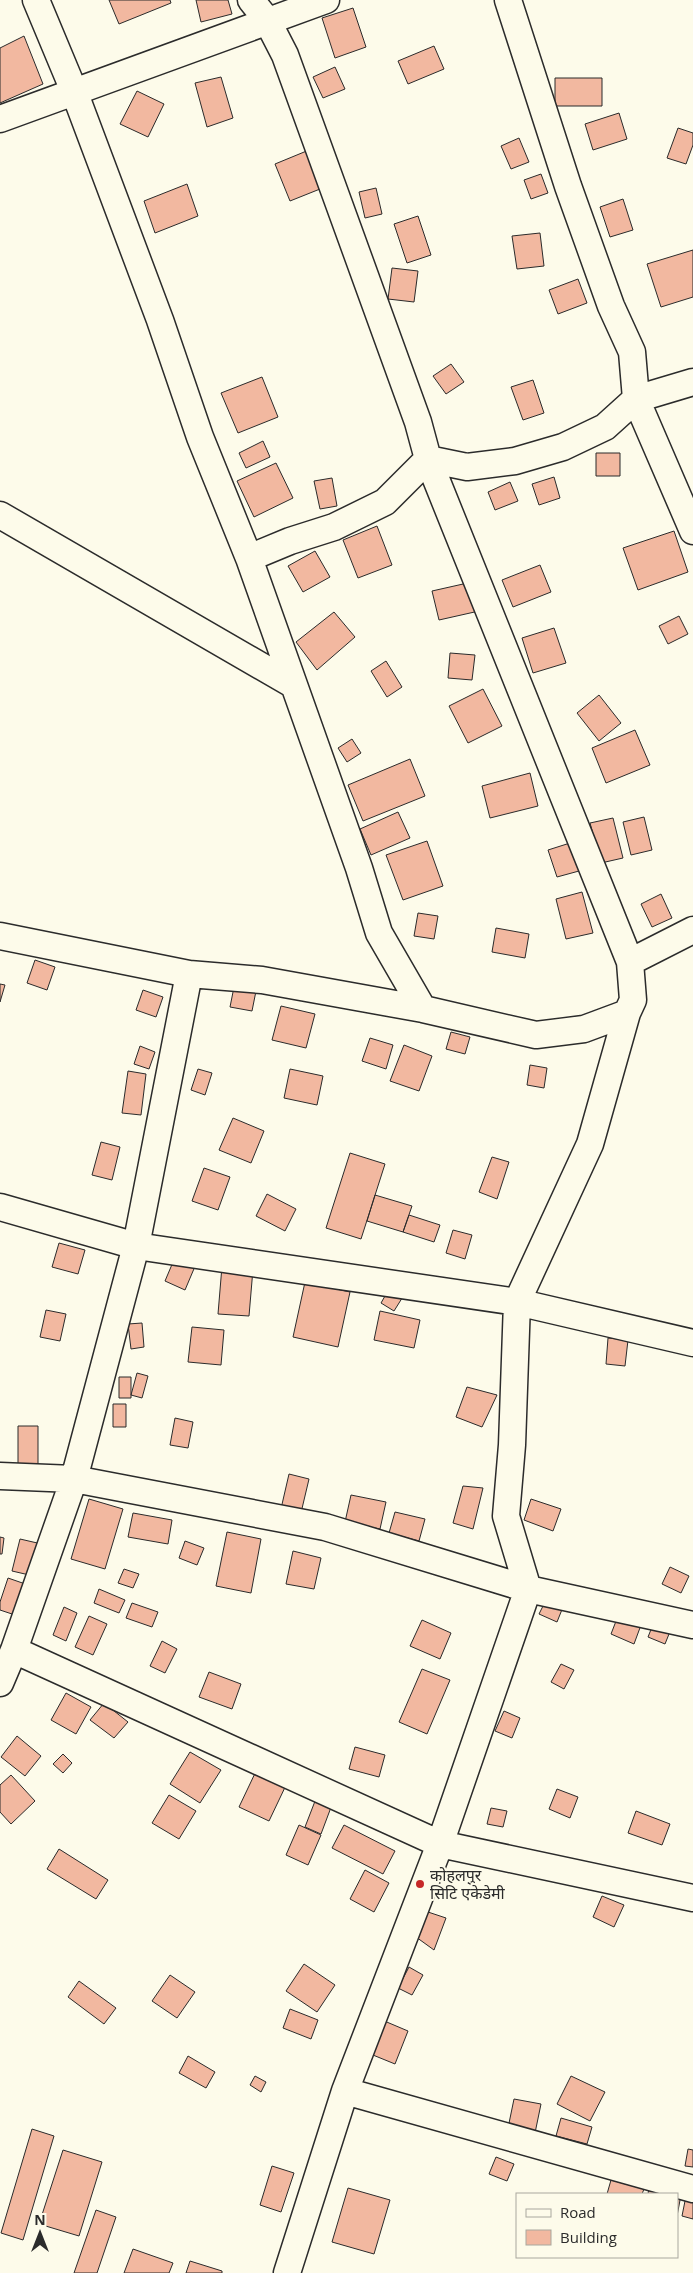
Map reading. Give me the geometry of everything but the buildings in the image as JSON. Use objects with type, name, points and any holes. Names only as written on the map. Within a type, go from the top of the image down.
[{"type":"street","points":[[36,0],[74,91],[160,320],[200,437],[249,558],[292,684],[359,868],[379,933],[423,1008]]},
{"type":"street","points":[[251,0],[267,20],[285,55],[418,422],[428,459],[630,962],[633,1000],[627,1013],[590,1144],[517,1302],[512,1445],[506,1516],[528,1590],[440,1844],[345,2091],[287,2273]]},
{"type":"street","points":[[0,118],[326,0]]},
{"type":"street","points":[[508,0],[568,186],[610,306],[632,352],[636,399],[693,530]]},
{"type":"street","points":[[428,459],[466,467],[514,461],[562,448],[604,427],[636,399],[693,382]]},
{"type":"street","points":[[249,558],[290,541],[334,527],[385,502],[428,459]]},
{"type":"street","points":[[0,515],[292,684]]},
{"type":"street","points":[[630,962],[693,930]]},
{"type":"street","points":[[0,936],[189,974],[262,980],[423,1008],[536,1035],[584,1029],[627,1013]]},
{"type":"street","points":[[0,1683],[14,1650],[74,1479],[136,1246],[189,974]]},
{"type":"street","points":[[0,1207],[136,1246],[517,1302],[693,1343]]},
{"type":"street","points":[[0,1476],[74,1479],[325,1527],[528,1590],[693,1625]]},
{"type":"street","points":[[14,1650],[440,1844],[693,1898]]},
{"type":"street","points":[[345,2091],[693,2189]]},
{"type":"place","name":"कोहलपुर सिटि एकेडेमी","points":[[420,1884]]}]
